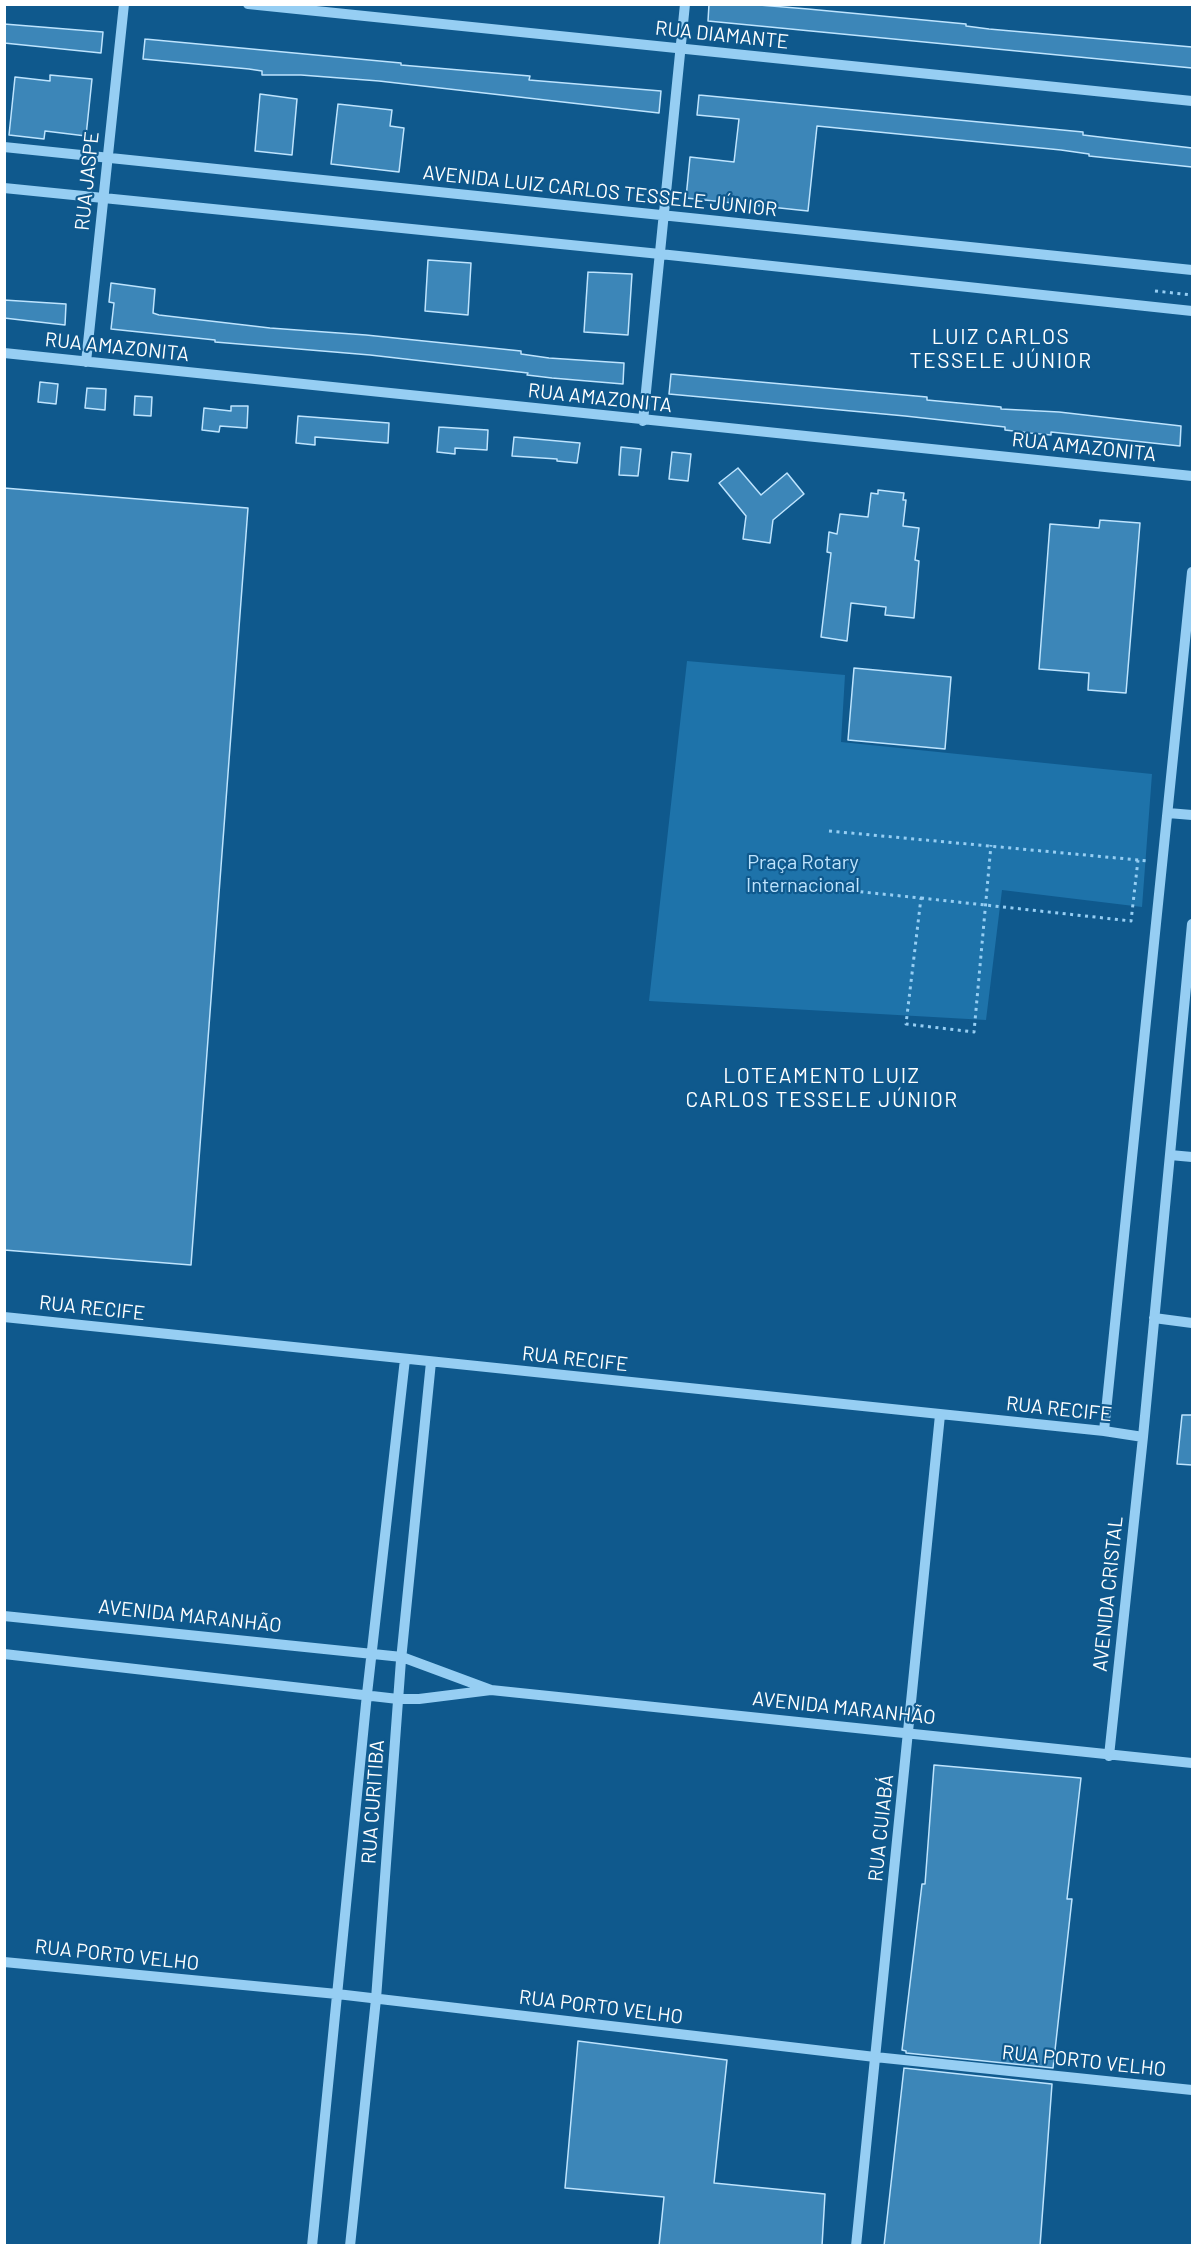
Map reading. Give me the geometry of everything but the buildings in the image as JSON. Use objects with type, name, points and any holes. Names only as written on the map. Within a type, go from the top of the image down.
[{"type":"street","name":"RUA JASPE","points":[[86,362],[124,4]]},
{"type":"street","name":"RUA DIAMANTE","points":[[249,4],[1192,101]]},
{"type":"street","points":[[643,421],[685,4]]},
{"type":"street","name":"AVENIDA LUIZ CARLOS TESSELE JÚNIOR","points":[[4,147],[1192,270]]},
{"type":"street","points":[[4,188],[660,254],[1192,311]]},
{"type":"street","name":"RUA AMAZONITA","points":[[4,353],[643,421],[1192,476]]},
{"type":"street","points":[[1104,1431],[1168,813],[1189,645],[1192,572]]},
{"type":"street","points":[[1168,813],[1192,815]]},
{"type":"street","name":"AVENIDA CRISTAL","points":[[1109,1756],[1170,1155],[1190,987],[1192,924]]},
{"type":"street","points":[[1170,1155],[1192,1157]]},
{"type":"street","name":"RUA RECIFE","points":[[4,1317],[1104,1431],[1143,1437]]},
{"type":"street","points":[[1154,1318],[1192,1323]]},
{"type":"street","points":[[372,1653],[405,1359]]},
{"type":"street","name":"RUA CURITIBA","points":[[350,2246],[376,1999],[398,1699],[431,1362]]},
{"type":"street","name":"RUA CUIABÁ","points":[[856,2246],[940,1415]]},
{"type":"street","name":"AVENIDA MARANHÃO","points":[[4,1616],[402,1657],[491,1690],[1192,1763]]},
{"type":"street","name":"RUA CURITIBA","points":[[312,2246],[372,1653]]},
{"type":"street","points":[[4,1654],[398,1699],[419,1699],[491,1690]]},
{"type":"street","name":"RUA PORTO VELHO","points":[[4,1962],[337,1994],[875,2057],[1192,2090]]},
{"type":"path","points":[[829,831],[1163,862]]},
{"type":"path","points":[[921,898],[906,1024],[974,1032],[992,845]]},
{"type":"path","points":[[823,888],[1131,921],[1137,860]]},
{"type":"green space","name":"Praça Rotary Internacional","points":[[687,661],[845,675],[841,742],[1152,774],[1142,907],[1002,890],[986,1020],[649,1001]]},
{"type":"district","name":"LUIZ CARLOS TESSELE JÚNIOR","points":[[1001,349]]},
{"type":"district","name":"LOTEAMENTO LUIZ CARLOS TESSELE JÚNIOR","points":[[822,1088]]}]
